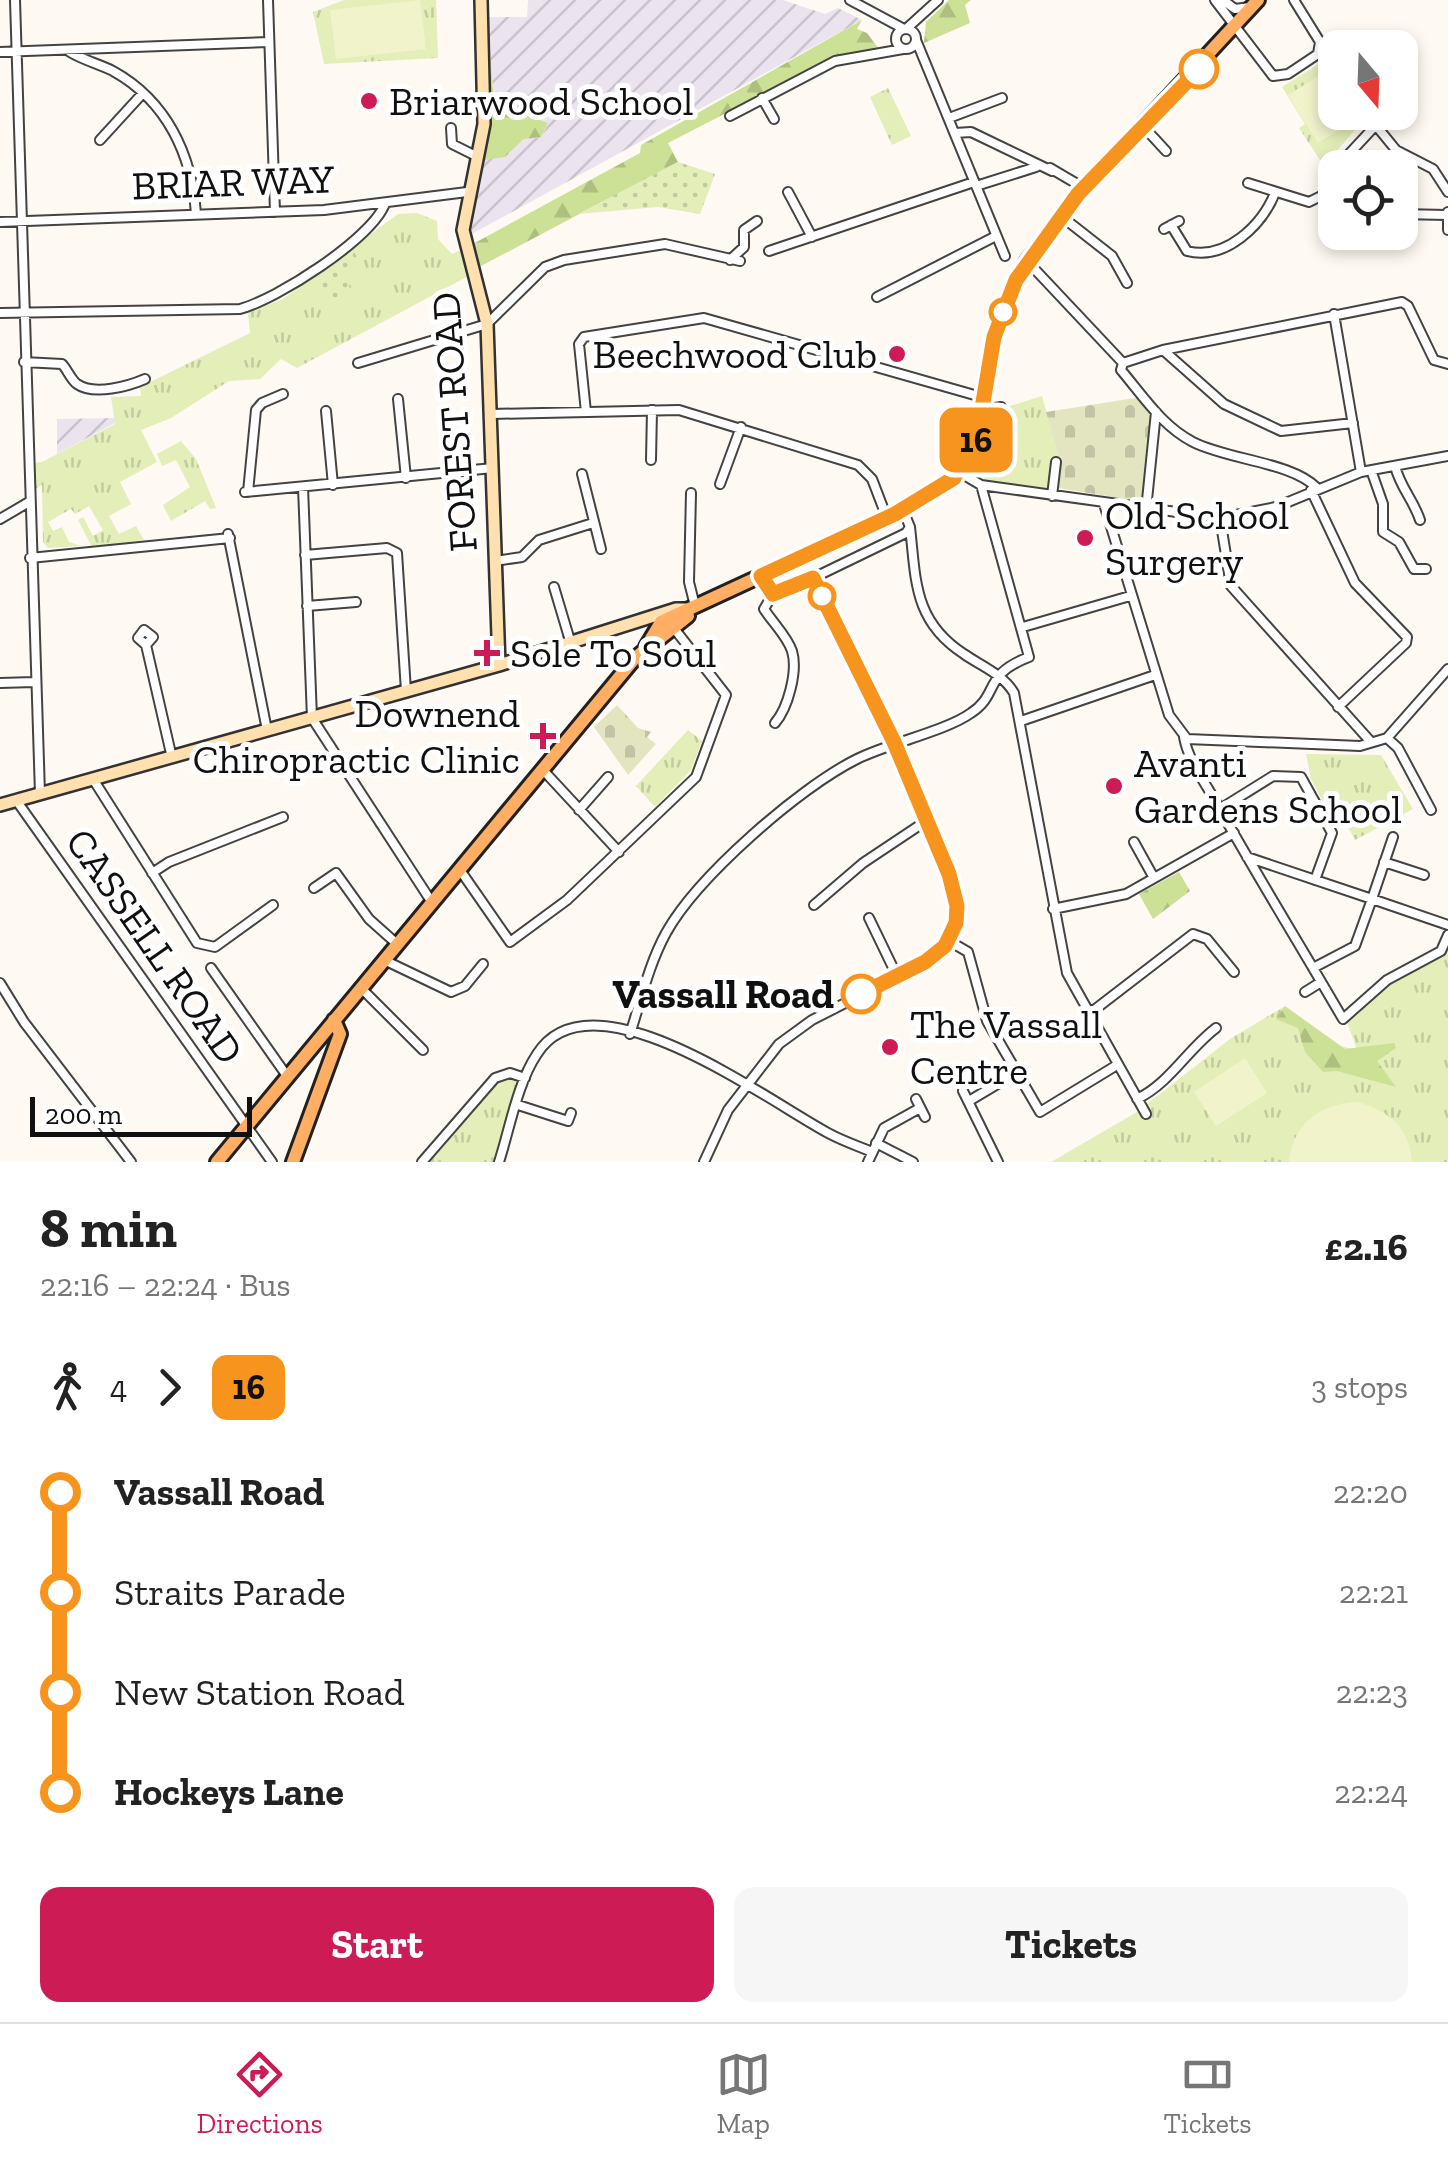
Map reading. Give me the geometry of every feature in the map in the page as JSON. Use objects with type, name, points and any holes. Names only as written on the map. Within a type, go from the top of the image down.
[{"type":"main road","name":"FOREST ROAD","points":[[481,0],[484,124],[467,192],[463,236],[471,250],[487,324],[499,665]]},
{"type":"main road","points":[[217,1162],[667,624],[692,607],[903,510],[952,476],[972,452],[994,337],[1009,294],[1027,262],[1084,188],[1255,3]]},
{"type":"main road","points":[[0,804],[406,692],[644,622],[676,608],[692,607]]},
{"type":"main road","points":[[644,622],[667,624]]},
{"type":"main road","points":[[293,1162],[340,1034],[334,1020]]},
{"type":"street","points":[[15,0],[40,794]]},
{"type":"street","points":[[268,0],[275,212]]},
{"type":"street","points":[[850,0],[910,33],[1005,256]]},
{"type":"street","points":[[904,49],[910,33],[938,0]]},
{"type":"street","points":[[1215,0],[1233,29],[1275,76],[1318,54]]},
{"type":"street","points":[[1224,0],[1235,9],[1255,3]]},
{"type":"street","points":[[1294,0],[1318,39]]},
{"type":"street","points":[[884,17],[904,49],[928,70]]},
{"type":"street","points":[[730,116],[832,62],[882,52],[896,38],[910,33]]},
{"type":"street","points":[[0,52],[270,42]]},
{"type":"street","points":[[858,57],[904,49]]},
{"type":"street","points":[[70,51],[112,71],[143,92],[181,144],[196,214]]},
{"type":"street","points":[[100,140],[143,92]]},
{"type":"street","points":[[762,98],[774,119]]},
{"type":"street","points":[[949,118],[1002,98]]},
{"type":"street","points":[[1142,126],[1166,150]]},
{"type":"street","points":[[451,128],[452,144],[474,155]]},
{"type":"street","points":[[1350,150],[1371,130]]},
{"type":"street","points":[[1379,130],[1400,152],[1434,169],[1448,192]]},
{"type":"street","points":[[955,133],[972,132],[1036,168],[1051,170],[1084,188]]},
{"type":"street","points":[[769,252],[975,184],[1036,168]]},
{"type":"street","points":[[1248,183],[1312,202],[1318,198]]},
{"type":"street","name":"BRIAR WAY","points":[[0,222],[275,212],[385,204],[467,192]]},
{"type":"street","points":[[788,192],[812,237]]},
{"type":"street","points":[[1171,225],[1187,251],[1199,253],[1254,229],[1276,193]]},
{"type":"street","points":[[0,313],[240,309],[262,304],[356,237],[385,204]]},
{"type":"street","points":[[1418,214],[1447,214],[1448,230]]},
{"type":"street","points":[[1060,216],[1112,256],[1126,283]]},
{"type":"street","points":[[730,260],[744,246],[744,230],[757,222]]},
{"type":"street","points":[[877,298],[996,236]]},
{"type":"street","points":[[358,363],[487,324],[546,268],[564,260],[665,244],[740,261]]},
{"type":"street","points":[[1027,262],[1123,363]]},
{"type":"street","points":[[1123,363],[1163,350],[1402,302],[1408,306],[1434,360],[1448,364]]},
{"type":"street","points":[[1334,314],[1353,423],[1366,471],[1383,504],[1384,532],[1399,542],[1414,570],[1426,569]]},
{"type":"street","points":[[586,412],[579,344],[584,337],[693,317],[1001,407]]},
{"type":"street","points":[[1163,350],[1224,404],[1281,431],[1353,423]]},
{"type":"street","points":[[24,362],[62,364],[74,381],[85,387],[117,388],[146,379]]},
{"type":"street","points":[[1123,363],[1121,370],[1156,412],[1194,443],[1298,475],[1314,489],[1355,584],[1407,637],[1406,643],[1338,706]]},
{"type":"street","points":[[283,394],[262,402],[256,410],[247,492],[493,468]]},
{"type":"street","points":[[398,399],[406,478]]},
{"type":"street","points":[[651,460],[652,410]]},
{"type":"street","points":[[326,411],[333,485]]},
{"type":"street","points":[[492,414],[695,412],[858,466],[872,479],[887,518]]},
{"type":"street","points":[[1146,510],[1156,412]]},
{"type":"street","points":[[720,484],[740,428]]},
{"type":"street","points":[[952,476],[981,486],[1220,518],[1269,509],[1366,471],[1448,456]]},
{"type":"street","points":[[1052,496],[1056,462]]},
{"type":"street","points":[[1395,466],[1420,520]]},
{"type":"street","points":[[582,474],[601,549]]},
{"type":"street","points":[[630,1034],[658,952],[678,914],[801,791],[894,742],[969,715],[1007,665],[1029,657],[981,486]]},
{"type":"street","points":[[303,487],[312,718],[432,901]]},
{"type":"street","points":[[691,493],[688,582],[692,607]]},
{"type":"street","points":[[0,518],[29,502]]},
{"type":"street","points":[[1104,504],[1169,715],[1260,881],[1343,1019],[1387,980],[1441,951],[1448,935]]},
{"type":"street","points":[[903,510],[910,527],[918,596],[936,627],[960,652],[998,675],[1012,689],[1067,973],[1146,1114]]},
{"type":"street","points":[[1220,518],[1231,586],[1371,742]]},
{"type":"street","points":[[495,561],[522,557],[540,540],[593,523]]},
{"type":"street","points":[[775,724],[786,705],[794,663],[788,643],[764,609],[773,594],[891,541],[910,527]]},
{"type":"street","points":[[30,558],[229,536],[267,730]]},
{"type":"street","points":[[891,541],[910,552]]},
{"type":"street","points":[[305,555],[387,548],[396,552],[406,692]]},
{"type":"street","points":[[761,576],[773,594]]},
{"type":"street","points":[[704,1162],[728,1110],[779,1044],[812,1020],[925,962],[949,940],[956,923],[954,890],[894,742],[813,578]]},
{"type":"street","points":[[554,587],[571,644]]},
{"type":"street","points":[[1023,628],[1130,596]]},
{"type":"street","points":[[307,606],[356,602]]},
{"type":"street","points":[[460,870],[510,942],[567,900],[696,777],[726,695],[667,624]]},
{"type":"street","points":[[146,645],[172,758]]},
{"type":"street","points":[[1184,737],[1197,742],[1360,746],[1387,738],[1448,669]]},
{"type":"street","points":[[1021,721],[1155,675]]},
{"type":"street","points":[[0,683],[34,682]]},
{"type":"street","points":[[1387,738],[1398,748],[1431,810]]},
{"type":"street","points":[[543,770],[619,852]]},
{"type":"street","points":[[1220,809],[1272,776],[1300,777],[1332,833],[1316,880]]},
{"type":"street","points":[[579,810],[608,777]]},
{"type":"street","points":[[93,779],[197,943],[215,946],[243,922],[273,905]]},
{"type":"street","name":"CASSELL ROAD","points":[[16,800],[272,1162]]},
{"type":"street","points":[[152,873],[169,862],[283,817]]},
{"type":"street","points":[[814,905],[857,867],[926,821]]},
{"type":"street","points":[[1054,908],[1126,894],[1234,833]]},
{"type":"street","points":[[1313,968],[1354,946],[1393,837]]},
{"type":"street","points":[[1134,842],[1154,878]]},
{"type":"street","points":[[1247,857],[1448,925]]},
{"type":"street","points":[[1384,862],[1424,875]]},
{"type":"street","points":[[314,888],[336,873],[369,919],[397,944]]},
{"type":"street","points":[[869,918],[898,976]]},
{"type":"street","points":[[874,928],[886,922]]},
{"type":"street","points":[[1089,1014],[1190,935],[1205,937],[1221,964],[1234,972]]},
{"type":"street","points":[[949,940],[968,952],[985,1015],[1040,1112],[1118,1065]]},
{"type":"street","points":[[384,960],[450,992],[465,986],[483,964]]},
{"type":"street","points":[[211,968],[287,1076]]},
{"type":"street","points":[[477,973],[486,979]]},
{"type":"street","points":[[1305,992],[1321,982]]},
{"type":"street","points":[[0,983],[131,1162]]},
{"type":"street","points":[[361,988],[423,1050]]},
{"type":"street","points":[[449,1007],[450,992]]},
{"type":"street","points":[[498,1162],[537,1053],[562,1032],[599,1024],[699,1055],[870,1157],[888,1124],[918,1104],[925,1118]]},
{"type":"street","points":[[1137,1099],[1162,1085],[1185,1053],[1216,1029]]},
{"type":"street","points":[[422,1162],[496,1078],[510,1073],[525,1078]]},
{"type":"street","points":[[969,1100],[1016,1073]]},
{"type":"street","points":[[963,1091],[998,1162]]},
{"type":"street","points":[[518,1105],[568,1121]]},
{"type":"street","points":[[876,1142],[913,1162]]},
{"type":"shaded area","points":[[528,0],[783,0],[825,14],[838,8],[862,20],[470,235],[465,225],[478,161],[510,153],[524,139],[541,137],[548,124],[494,103],[487,17],[527,17]]},
{"type":"shaded area","points":[[114,418],[115,423],[57,454],[57,419]]},
{"type":"green space","points":[[344,0],[436,0],[438,58],[324,64],[313,12]]},
{"type":"green space","points":[[420,0],[426,49],[336,59],[330,10]]},
{"type":"green space","points":[[949,0],[971,0],[965,5],[970,23],[924,43],[926,22]]},
{"type":"green space","points":[[862,20],[857,29],[867,33],[879,49],[833,58],[668,143],[678,162],[479,267],[471,245],[640,153],[641,145]]},
{"type":"green space","points":[[490,50],[494,103],[548,123],[541,137],[524,139],[505,157],[478,161]]},
{"type":"green space","points":[[1318,65],[1318,130],[1355,130],[1338,150],[1318,150],[1318,157],[1299,128],[1305,124],[1282,87]]},
{"type":"green space","points":[[1318,76],[1318,130],[1339,130],[1318,143],[1288,95]]},
{"type":"green space","points":[[888,88],[911,136],[892,145],[870,97]]},
{"type":"green space","points":[[678,162],[715,174],[700,214],[658,207],[578,214]]},
{"type":"green space","points":[[417,213],[437,221],[438,239],[452,254],[465,248],[474,273],[297,368],[281,359],[260,379],[229,381],[171,418],[141,430],[157,462],[120,482],[131,504],[109,516],[119,534],[136,526],[144,540],[92,547],[78,520],[83,517],[93,536],[103,530],[89,506],[75,514],[71,509],[48,522],[53,531],[62,527],[69,542],[81,546],[48,548],[43,542],[42,485],[34,490],[31,463],[42,462],[115,424],[111,397],[141,396],[140,387],[250,333],[248,313],[283,299],[398,214]]},
{"type":"green space","points":[[354,251],[361,268],[345,276],[353,296],[330,308],[311,280]]},
{"type":"green space","points":[[1042,396],[1059,457],[1053,459],[1050,489],[985,481],[984,456],[994,411]]},
{"type":"green space","points":[[1141,397],[1154,416],[1144,502],[1058,488],[1060,461],[1046,412]]},
{"type":"green space","points":[[181,441],[196,459],[216,508],[210,509],[205,501],[171,521],[163,505],[190,487],[176,460],[162,466],[157,454]]},
{"type":"green space","points":[[617,705],[638,728],[651,732],[647,737],[656,744],[628,775],[594,727]]},
{"type":"green space","points":[[688,730],[702,741],[691,770],[655,807],[636,786]]},
{"type":"green space","points":[[1306,754],[1381,755],[1413,809],[1355,840],[1333,800],[1324,804],[1311,779]]},
{"type":"green space","points":[[1179,872],[1190,891],[1153,919],[1139,894]]},
{"type":"green space","points":[[1448,946],[1448,1162],[1051,1162],[1137,1112],[1230,1039],[1285,1006],[1336,1045],[1357,1050],[1347,1022],[1388,985],[1431,962]]},
{"type":"green space","points":[[1285,1006],[1345,1049],[1394,1043],[1396,1048],[1377,1061],[1396,1087],[1337,1071],[1323,1072],[1305,1052],[1298,1028],[1276,1019]]},
{"type":"green space","points":[[1245,1058],[1267,1093],[1216,1126],[1194,1092]]},
{"type":"green space","points":[[506,1075],[516,1078],[520,1088],[495,1162],[425,1162]]},
{"type":"green space","points":[[1357,1102],[1395,1122],[1407,1139],[1412,1162],[1289,1162],[1296,1136],[1311,1118],[1331,1107]]},
{"type":"bus line","name":"16","points":[[861,994],[925,962],[945,946],[956,923],[954,890],[894,742],[813,578],[773,594],[761,576],[895,514],[954,478],[972,452],[994,337],[1016,280],[1078,194],[1199,69]]},
{"type":"place","name":"Briarwood School","points":[[369,101]]},
{"type":"place","name":"Beechwood Club","points":[[897,354]]},
{"type":"place","name":"Old School Surgery","points":[[1085,538]]},
{"type":"place","name":"Sole To Soul","points":[[487,653]]},
{"type":"place","name":"Downend Chiropractic Clinic","points":[[543,736]]},
{"type":"place","name":"Avanti Gardens School","points":[[1114,786]]},
{"type":"place","name":"Vassall Road","points":[[861,994]]},
{"type":"place","name":"The Vassall Centre","points":[[890,1047]]}]
